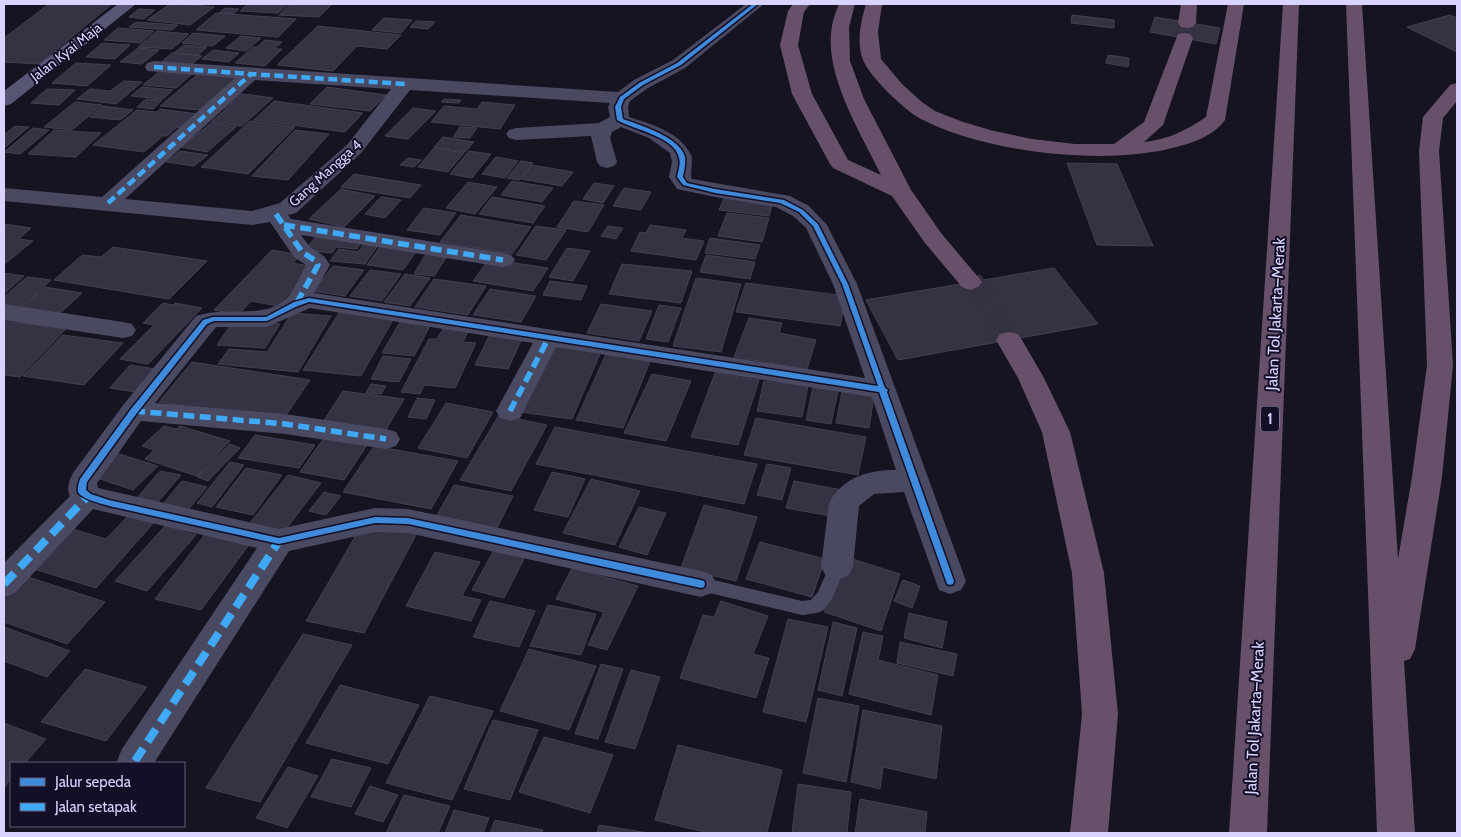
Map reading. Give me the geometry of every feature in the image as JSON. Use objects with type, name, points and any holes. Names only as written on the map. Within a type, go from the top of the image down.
[{"type":"highway","points":[[802,4],[796,11],[789,45],[802,94],[840,164],[900,191]]},
{"type":"highway","points":[[847,4],[840,27],[841,61],[854,99],[900,191],[932,238],[970,282]]},
{"type":"highway","points":[[874,4],[867,31],[873,61],[896,90],[928,115],[994,139],[1070,150],[1119,151],[1162,145],[1189,138],[1206,130],[1215,120],[1219,110],[1236,4]]},
{"type":"highway","points":[[1119,151],[1152,125],[1186,30],[1189,4]]},
{"type":"highway","name":"Jalan Tol Jakarta–Merak","points":[[1248,833],[1291,4]]},
{"type":"highway","points":[[1354,4],[1396,833]]},
{"type":"highway","points":[[1390,700],[1427,477],[1440,365],[1429,151],[1433,117],[1457,89]]},
{"type":"highway","points":[[1009,340],[1031,378],[1056,432],[1088,573],[1100,714],[1089,833]]},
{"type":"main road","name":"Jalan Kyai Maja","points":[[4,100],[128,4]]},
{"type":"street","points":[[607,162],[600,138],[641,84],[679,64],[756,4]]},
{"type":"street","points":[[154,67],[405,84],[615,116],[668,140],[678,149],[682,157],[680,177],[686,184],[715,191],[782,201],[801,212],[816,225],[845,284],[950,581]]},
{"type":"street","points":[[108,203],[251,74]]},
{"type":"street","name":"Gang Mangga 4","points":[[4,194],[280,220],[288,208],[354,149],[405,84]]},
{"type":"street","points":[[516,134],[615,116]]},
{"type":"street","points":[[280,220],[503,260]]},
{"type":"street","points":[[280,220],[302,252],[316,261],[318,265],[296,304]]},
{"type":"street","points":[[701,584],[408,520],[375,520],[279,541],[109,503],[88,496],[82,491],[82,481],[134,411],[206,322],[213,319],[267,319],[296,304],[309,300],[884,390]]},
{"type":"street","points":[[4,312],[123,330]]},
{"type":"street","points":[[510,411],[549,337]]},
{"type":"street","points":[[134,411],[285,424],[386,439]]},
{"type":"street","points":[[837,568],[844,503],[849,495],[865,483],[915,480]]},
{"type":"street","points":[[4,584],[88,496]]},
{"type":"street","points":[[135,761],[279,541]]},
{"type":"lane","points":[[701,584],[802,608],[816,606],[824,596],[837,568]]},
{"type":"building","points":[[49,4],[112,4],[39,64],[4,62],[4,38]]},
{"type":"building","points":[[170,4],[214,7],[190,25],[147,20]]},
{"type":"building","points":[[248,4],[288,4],[278,13],[240,11]]},
{"type":"building","points":[[290,4],[332,4],[319,17],[279,15]]},
{"type":"building","points":[[225,8],[239,9],[233,14],[219,13]]},
{"type":"building","points":[[139,9],[155,10],[144,19],[129,17]]},
{"type":"building","points":[[216,13],[296,19],[278,37],[196,30]]},
{"type":"building","points":[[1072,15],[1114,20],[1114,28],[1071,23]]},
{"type":"building","points":[[1450,15],[1457,18],[1457,52],[1407,27]]},
{"type":"building","points":[[1155,17],[1220,28],[1216,44],[1150,32]]},
{"type":"building","points":[[384,18],[412,20],[401,33],[372,30]]},
{"type":"building","points":[[416,21],[435,22],[428,29],[410,27]]},
{"type":"building","points":[[136,22],[178,25],[172,30],[129,27]]},
{"type":"building","points":[[318,26],[401,35],[387,49],[357,46],[333,71],[277,65]]},
{"type":"building","points":[[118,28],[154,31],[140,43],[104,40]]},
{"type":"building","points":[[157,31],[189,34],[172,49],[138,47]]},
{"type":"building","points":[[193,33],[225,36],[213,46],[182,43]]},
{"type":"building","points":[[241,36],[261,38],[246,51],[226,48]]},
{"type":"building","points":[[265,40],[282,42],[274,49],[282,49],[265,66],[235,63],[253,47],[257,47]]},
{"type":"building","points":[[102,43],[130,45],[115,59],[86,57]]},
{"type":"building","points":[[184,45],[207,47],[198,55],[174,53]]},
{"type":"building","points":[[138,48],[159,50],[142,64],[120,62]]},
{"type":"building","points":[[213,50],[239,53],[229,62],[202,59]]},
{"type":"building","points":[[172,53],[202,56],[187,68],[158,65]]},
{"type":"building","points":[[1108,55],[1129,58],[1128,67],[1106,63]]},
{"type":"building","points":[[76,63],[111,65],[87,86],[52,83]]},
{"type":"building","points":[[160,71],[192,74],[176,88],[143,85]]},
{"type":"building","points":[[198,74],[243,78],[231,89],[223,89],[199,110],[160,106]]},
{"type":"building","points":[[124,81],[142,82],[116,104],[77,99],[90,89],[110,91]]},
{"type":"building","points":[[142,87],[173,90],[163,99],[131,96]]},
{"type":"building","points":[[327,87],[386,95],[370,111],[310,104]]},
{"type":"building","points":[[47,89],[75,90],[59,105],[31,103]]},
{"type":"building","points":[[234,93],[273,98],[242,126],[211,122],[227,108],[219,107]]},
{"type":"building","points":[[146,99],[162,100],[153,109],[137,107]]},
{"type":"building","points":[[444,99],[461,100],[459,103],[441,102]]},
{"type":"building","points":[[274,101],[363,113],[345,132],[254,120]]},
{"type":"building","points":[[75,102],[102,105],[72,130],[44,127]]},
{"type":"building","points":[[482,102],[515,105],[500,129],[431,122],[444,106],[477,109]]},
{"type":"building","points":[[103,106],[133,110],[120,120],[90,117]]},
{"type":"building","points":[[413,108],[436,111],[408,139],[385,136]]},
{"type":"building","points":[[160,109],[198,114],[182,128],[177,127],[144,152],[93,145],[137,110],[157,112]]},
{"type":"building","points":[[250,121],[295,127],[248,174],[201,167]]},
{"type":"building","points":[[211,123],[236,127],[207,152],[181,147]]},
{"type":"building","points":[[15,126],[29,127],[4,148],[4,135]]},
{"type":"building","points":[[460,127],[477,128],[470,138],[453,137]]},
{"type":"building","points":[[33,128],[49,130],[20,154],[4,152]]},
{"type":"building","points":[[54,130],[101,133],[76,157],[28,154]]},
{"type":"building","points":[[295,130],[329,134],[288,180],[252,176]]},
{"type":"building","points":[[443,137],[474,142],[465,152],[434,147]]},
{"type":"building","points":[[434,148],[464,153],[448,172],[418,167]]},
{"type":"building","points":[[180,151],[208,155],[194,166],[166,162]]},
{"type":"building","points":[[469,151],[491,154],[472,178],[450,174]]},
{"type":"building","points":[[496,157],[518,161],[505,178],[482,174]]},
{"type":"building","points":[[408,158],[421,160],[414,167],[400,165]]},
{"type":"building","points":[[521,161],[533,163],[519,180],[507,178]]},
{"type":"building","points":[[1067,163],[1117,164],[1153,246],[1097,245]]},
{"type":"building","points":[[532,165],[573,172],[562,186],[521,179]]},
{"type":"building","points":[[354,174],[421,185],[410,198],[341,187]]},
{"type":"building","points":[[512,181],[553,188],[542,202],[501,195]]},
{"type":"building","points":[[468,182],[497,187],[475,214],[446,208]]},
{"type":"building","points":[[594,183],[614,186],[603,203],[583,199]]},
{"type":"building","points":[[624,188],[651,192],[641,210],[613,206]]},
{"type":"building","points":[[341,189],[375,196],[344,227],[309,219]]},
{"type":"building","points":[[725,196],[773,202],[769,216],[719,210]]},
{"type":"building","points":[[381,197],[401,200],[385,218],[365,214]]},
{"type":"building","points":[[492,197],[545,206],[533,223],[479,214]]},
{"type":"building","points":[[574,201],[604,205],[588,232],[557,227]]},
{"type":"building","points":[[424,208],[456,213],[440,235],[407,230]]},
{"type":"building","points":[[727,213],[769,218],[762,242],[718,236]]},
{"type":"building","points":[[461,215],[531,227],[512,254],[440,242]]},
{"type":"building","points":[[4,224],[31,228],[19,239],[33,241],[6,263],[4,263]]},
{"type":"building","points":[[650,225],[686,230],[682,238],[704,241],[696,260],[631,251],[640,232],[646,233]]},
{"type":"building","points":[[536,226],[566,230],[546,260],[516,255]]},
{"type":"building","points":[[608,226],[623,228],[616,239],[601,236]]},
{"type":"building","points":[[316,236],[363,240],[357,249],[336,247],[332,253],[305,250]]},
{"type":"building","points":[[710,238],[760,245],[755,259],[705,253]]},
{"type":"building","points":[[367,240],[381,241],[365,264],[330,261],[339,249],[358,252]]},
{"type":"building","points":[[382,244],[418,249],[403,270],[367,265]]},
{"type":"building","points":[[113,247],[207,261],[169,299],[54,280],[82,255],[101,257]]},
{"type":"building","points":[[567,248],[590,251],[573,281],[549,277]]},
{"type":"building","points":[[272,250],[300,255],[293,263],[314,267],[278,306],[251,301],[238,315],[214,310]]},
{"type":"building","points":[[427,252],[448,255],[434,276],[414,274]]},
{"type":"building","points":[[706,255],[755,262],[750,279],[700,272]]},
{"type":"building","points":[[489,259],[548,268],[533,291],[473,281]]},
{"type":"building","points":[[622,264],[692,271],[681,303],[609,294]]},
{"type":"building","points":[[333,266],[364,270],[345,296],[313,291]]},
{"type":"building","points":[[1054,268],[1098,324],[898,360],[866,300]]},
{"type":"building","points":[[370,270],[401,274],[382,301],[350,296]]},
{"type":"building","points":[[4,273],[24,276],[4,294]]},
{"type":"building","points":[[405,274],[430,278],[410,306],[384,302]]},
{"type":"building","points":[[27,277],[51,280],[20,309],[4,306],[4,297]]},
{"type":"building","points":[[696,278],[741,284],[721,352],[673,346]]},
{"type":"building","points":[[434,279],[486,286],[468,315],[415,307]]},
{"type":"building","points":[[550,281],[587,286],[581,300],[543,295]]},
{"type":"building","points":[[746,283],[846,296],[840,326],[736,312]]},
{"type":"building","points":[[45,287],[82,293],[56,317],[19,311]]},
{"type":"building","points":[[490,289],[536,296],[521,322],[473,315]]},
{"type":"building","points":[[163,303],[173,305],[175,303],[202,308],[148,364],[120,359],[154,325],[143,323]]},
{"type":"building","points":[[601,304],[652,311],[639,341],[587,333]]},
{"type":"building","points":[[659,305],[681,308],[668,342],[646,339]]},
{"type":"building","points":[[292,313],[331,316],[298,372],[218,364],[229,349],[267,352]]},
{"type":"building","points":[[339,313],[394,318],[361,376],[303,370]]},
{"type":"building","points":[[403,317],[433,320],[414,356],[382,353]]},
{"type":"building","points":[[749,318],[782,323],[779,333],[816,340],[807,369],[734,357]]},
{"type":"building","points":[[234,320],[280,324],[265,348],[217,345]]},
{"type":"building","points":[[4,321],[66,329],[20,377],[4,375]]},
{"type":"building","points":[[443,329],[468,331],[463,342],[476,343],[455,388],[424,385],[420,394],[401,392],[429,339],[437,339]]},
{"type":"building","points":[[492,330],[524,334],[508,369],[475,365]]},
{"type":"building","points":[[63,335],[123,343],[84,385],[23,376]]},
{"type":"building","points":[[553,343],[602,349],[572,419],[520,412]]},
{"type":"building","points":[[607,352],[651,359],[623,428],[576,420]]},
{"type":"building","points":[[383,356],[411,359],[399,382],[371,379]]},
{"type":"building","points":[[192,362],[310,380],[282,421],[159,402]]},
{"type":"building","points":[[130,365],[162,370],[142,393],[110,388]]},
{"type":"building","points":[[715,373],[759,380],[738,445],[691,437]]},
{"type":"building","points":[[652,374],[691,381],[666,441],[624,433]]},
{"type":"building","points":[[764,381],[808,386],[802,417],[757,411]]},
{"type":"building","points":[[371,384],[386,386],[381,394],[366,393]]},
{"type":"building","points":[[813,387],[838,391],[831,424],[806,420]]},
{"type":"building","points":[[343,391],[404,399],[383,435],[321,425]]},
{"type":"building","points":[[842,392],[874,396],[869,428],[836,423]]},
{"type":"building","points":[[417,398],[435,400],[426,419],[408,417]]},
{"type":"building","points":[[446,403],[493,412],[467,458],[418,448]]},
{"type":"building","points":[[499,415],[547,425],[511,491],[460,480]]},
{"type":"building","points":[[756,418],[866,437],[858,475],[744,455]]},
{"type":"building","points":[[164,426],[176,429],[180,426],[230,441],[197,476],[145,459],[154,450],[142,446]]},
{"type":"building","points":[[555,427],[757,464],[744,504],[536,464]]},
{"type":"building","points":[[328,432],[371,439],[344,480],[300,472]]},
{"type":"building","points":[[255,435],[315,445],[299,468],[238,458]]},
{"type":"building","points":[[230,444],[240,448],[208,481],[197,477]]},
{"type":"building","points":[[374,446],[458,461],[431,509],[343,492]]},
{"type":"building","points":[[116,453],[158,466],[133,490],[91,476]]},
{"type":"building","points":[[230,462],[244,465],[212,507],[197,503]]},
{"type":"building","points":[[767,464],[791,468],[782,500],[757,495]]},
{"type":"building","points":[[246,468],[282,475],[253,515],[216,507]]},
{"type":"building","points":[[160,471],[181,475],[158,502],[137,498]]},
{"type":"building","points":[[552,472],[585,479],[568,517],[534,510]]},
{"type":"building","points":[[288,475],[321,483],[283,533],[249,524]]},
{"type":"building","points":[[591,479],[640,491],[615,545],[563,533]]},
{"type":"building","points":[[182,481],[207,487],[188,510],[163,504]]},
{"type":"building","points":[[794,481],[842,490],[836,517],[786,508]]},
{"type":"building","points":[[454,485],[513,496],[497,528],[437,515]]},
{"type":"building","points":[[324,492],[341,496],[326,515],[309,511]]},
{"type":"building","points":[[704,505],[757,517],[736,581],[681,568]]},
{"type":"building","points":[[639,507],[666,513],[647,555],[619,547]]},
{"type":"building","points":[[131,513],[156,520],[96,588],[34,569],[72,529],[106,539]]},
{"type":"building","points":[[363,523],[417,533],[364,633],[306,621]]},
{"type":"building","points":[[165,526],[196,535],[147,591],[115,581]]},
{"type":"building","points":[[207,532],[251,542],[201,610],[155,599]]},
{"type":"building","points":[[760,542],[825,559],[812,597],[746,579]]},
{"type":"building","points":[[494,550],[525,557],[504,598],[472,590]]},
{"type":"building","points":[[435,552],[480,562],[462,596],[481,600],[471,621],[406,606]]},
{"type":"building","points":[[846,557],[900,574],[881,631],[824,612]]},
{"type":"building","points":[[572,568],[638,586],[607,650],[588,645],[604,612],[556,599]]},
{"type":"building","points":[[22,575],[105,602],[67,644],[4,622],[4,593]]},
{"type":"building","points":[[903,580],[920,586],[912,608],[894,601]]},
{"type":"building","points":[[490,601],[535,611],[519,647],[473,637]]},
{"type":"building","points":[[721,601],[768,616],[753,654],[769,658],[756,698],[680,678],[703,615],[714,617]]},
{"type":"building","points":[[548,605],[596,614],[581,655],[530,646]]},
{"type":"building","points":[[909,613],[947,622],[942,648],[904,638]]},
{"type":"building","points":[[788,619],[828,627],[806,722],[763,712]]},
{"type":"building","points":[[833,622],[857,628],[842,696],[818,690]]},
{"type":"building","points":[[4,627],[70,651],[47,677],[4,661]]},
{"type":"building","points":[[863,632],[883,636],[878,660],[938,675],[931,715],[849,694]]},
{"type":"building","points":[[303,634],[352,645],[260,802],[206,788]]},
{"type":"building","points":[[900,642],[957,654],[953,676],[897,663]]},
{"type":"building","points":[[529,649],[596,666],[569,730],[500,711]]},
{"type":"building","points":[[601,664],[623,669],[598,739],[575,734]]},
{"type":"building","points":[[85,669],[147,687],[106,741],[41,722]]},
{"type":"building","points":[[631,670],[660,677],[635,749],[605,742]]},
{"type":"building","points":[[340,685],[419,705],[388,764],[306,743]]},
{"type":"building","points":[[430,696],[493,711],[452,800],[386,783]]},
{"type":"building","points":[[818,698],[859,706],[846,782],[803,773]]},
{"type":"building","points":[[863,710],[942,726],[936,779],[883,767],[880,789],[851,782]]},
{"type":"building","points":[[493,720],[538,730],[510,800],[464,789]]},
{"type":"building","points":[[4,723],[46,739],[26,762],[10,762],[10,780],[4,788]]},
{"type":"building","points":[[544,737],[613,755],[590,813],[519,792]]},
{"type":"building","points":[[678,745],[782,770],[767,833],[708,833],[655,820]]},
{"type":"building","points":[[332,759],[371,768],[351,807],[311,797]]},
{"type":"building","points":[[288,767],[318,776],[287,828],[256,818]]},
{"type":"building","points":[[798,784],[851,792],[847,833],[792,833]]},
{"type":"building","points":[[370,786],[398,795],[383,822],[355,814]]},
{"type":"building","points":[[404,795],[450,806],[438,833],[386,833]]},
{"type":"building","points":[[860,799],[927,812],[925,833],[855,833]]},
{"type":"building","points":[[454,810],[489,818],[483,833],[445,833]]},
{"type":"building","points":[[495,820],[543,830],[542,833],[490,833]]},
{"type":"building","points":[[599,825],[648,833],[597,833]]},
{"type":"tunnel","points":[[1184,38],[1187,23]]},
{"type":"tunnel","points":[[970,282],[987,302],[1009,340]]},
{"type":"marked path","points":[[154,67],[251,74]]},
{"type":"marked path","points":[[108,203],[251,74],[405,84]]},
{"type":"marked path","points":[[276,214],[302,252],[316,261],[318,265],[296,304]]},
{"type":"marked path","points":[[284,225],[503,260]]},
{"type":"marked path","points":[[510,411],[549,337]]},
{"type":"marked path","points":[[134,411],[285,424],[386,439]]},
{"type":"marked path","points":[[4,584],[88,496]]},
{"type":"marked path","points":[[135,761],[279,541]]},
{"type":"cycle path","points":[[756,4],[679,64],[641,84],[622,98],[618,107],[620,120],[656,134],[673,144],[679,150],[682,157],[680,177],[685,184],[715,191],[782,201],[801,211],[816,225],[845,284],[950,581]]},
{"type":"cycle path","points":[[701,584],[408,521],[375,520],[279,541],[109,503],[88,496],[82,491],[83,481],[134,411],[205,322],[213,319],[267,319],[296,304],[309,300],[884,390]]}]
